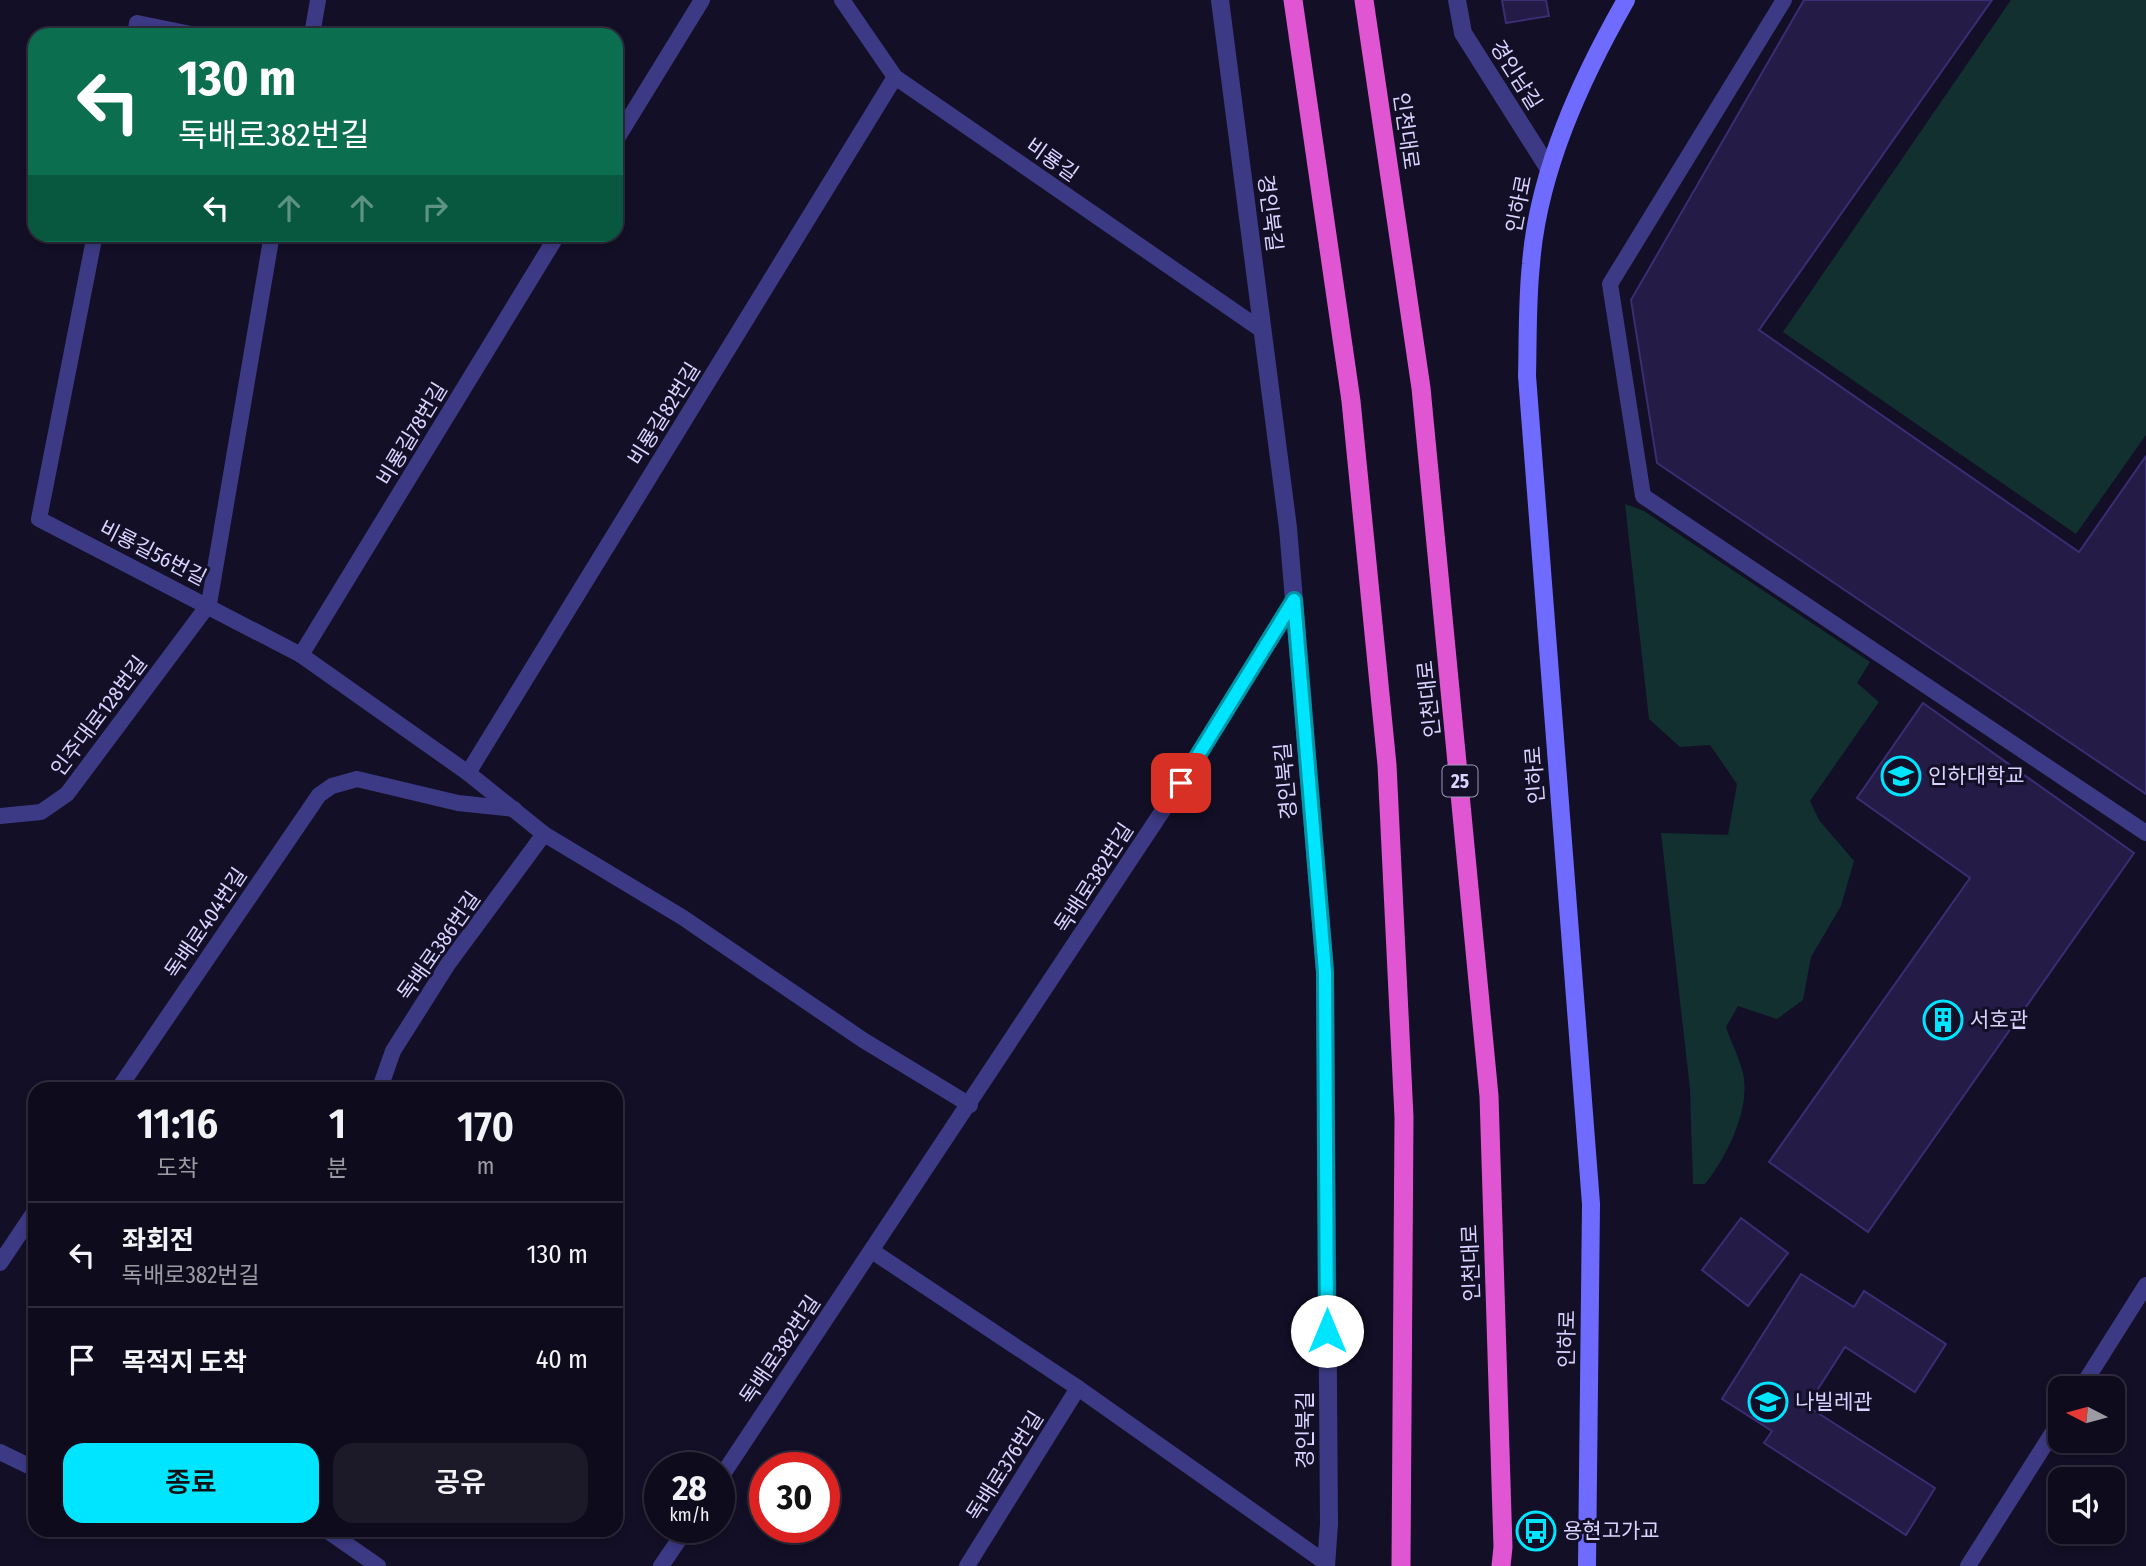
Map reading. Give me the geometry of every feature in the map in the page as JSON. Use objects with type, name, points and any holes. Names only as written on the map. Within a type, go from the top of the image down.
[{"type":"highway","points":[[1293,0],[1351,401],[1387,765],[1404,1117],[1401,1566]]},
{"type":"highway","name":"인천대로","points":[[1364,0],[1421,388],[1489,1096],[1503,1533],[1501,1566]]},
{"type":"main road","name":"인하로","points":[[1587,1566],[1591,1205],[1527,376],[1531,262],[1549,169],[1602,42],[1626,0]]},
{"type":"street","name":"경인북길","points":[[1220,0],[1263,331],[1294,600],[1325,972],[1329,1524],[1326,1565]]},
{"type":"street","name":"경인남길","points":[[1457,0],[1463,33],[1549,169]]},
{"type":"lane","points":[[313,28],[318,0]]},
{"type":"lane","points":[[623,129],[702,0]]},
{"type":"lane","name":"비룡길","points":[[842,0],[895,77],[1263,331]]},
{"type":"lane","points":[[1784,0],[1610,284],[1643,496],[2146,833]]},
{"type":"lane","points":[[136,28],[137,23],[162,28]]},
{"type":"lane","name":"비룡길82번길","points":[[468,773],[895,77]]},
{"type":"lane","name":"비룡길56번길","points":[[93,242],[39,519],[209,604],[271,242]]},
{"type":"lane","name":"비룡길78번길","points":[[301,655],[553,242]]},
{"type":"lane","name":"독배로382번길","points":[[735,1455],[970,1105],[1181,783],[1294,600]]},
{"type":"lane","points":[[209,604],[301,655],[468,773],[544,834],[682,917],[863,1040],[970,1105]]},
{"type":"lane","name":"인주대로128번길","points":[[0,816],[41,812],[67,794],[209,604]]},
{"type":"lane","name":"독배로404번길","points":[[123,1082],[318,795],[332,786],[357,779],[458,803],[514,809]]},
{"type":"lane","name":"독배로386번길","points":[[382,1082],[393,1051],[448,964],[544,834]]},
{"type":"lane","points":[[0,1262],[28,1221]]},
{"type":"lane","name":"경인북길","points":[[872,1251],[1079,1388],[1326,1565]]},
{"type":"lane","points":[[2089,1376],[2146,1285]]},
{"type":"lane","name":"독배로376번길","points":[[967,1566],[1079,1388]]},
{"type":"lane","points":[[1968,1566],[2048,1440]]},
{"type":"lane","points":[[0,1452],[28,1466]]},
{"type":"lane","points":[[336,1537],[378,1566]]},
{"type":"lane","points":[[661,1566],[677,1543]]},
{"type":"green space","points":[[2011,0],[2146,0],[2146,435],[2076,534],[1783,332]]},
{"type":"green space","points":[[1625,504],[1644,511],[1870,662],[1857,683],[1879,702],[1810,801],[1819,820],[1854,861],[1841,906],[1811,957],[1803,1000],[1777,1019],[1738,1006],[1726,1027],[1743,1073],[1744,1101],[1729,1146],[1705,1184],[1693,1184],[1690,1089],[1661,833],[1728,835],[1737,784],[1710,745],[1680,747],[1649,719]]},
{"type":"building","points":[[1502,0],[1546,0],[1549,16],[1506,23]]},
{"type":"building","points":[[1804,0],[1992,0],[1759,330],[2079,552],[2146,456],[2146,794],[1657,463],[1631,300]]},
{"type":"building","name":"서호관","points":[[1923,703],[2134,853],[1868,1232],[1769,1162],[1970,878],[1857,798]]},
{"type":"building","points":[[1741,1218],[1788,1253],[1748,1306],[1702,1270]]},
{"type":"building","name":"나빌레관","points":[[1801,1274],[1854,1307],[1864,1291],[1946,1344],[1915,1392],[1845,1347],[1807,1406],[1935,1488],[1906,1535],[1764,1443],[1772,1431],[1722,1399]]},
{"type":"place","name":"인하대학교","points":[[1901,776]]},
{"type":"place","name":"서호관","points":[[1943,1020]]},
{"type":"place","name":"나빌레관","points":[[1768,1402]]},
{"type":"place","name":"용현고가교","points":[[1536,1531]]},
{"type":"route","points":[[1181,783],[1294,600],[1325,972],[1327,1331]]}]
